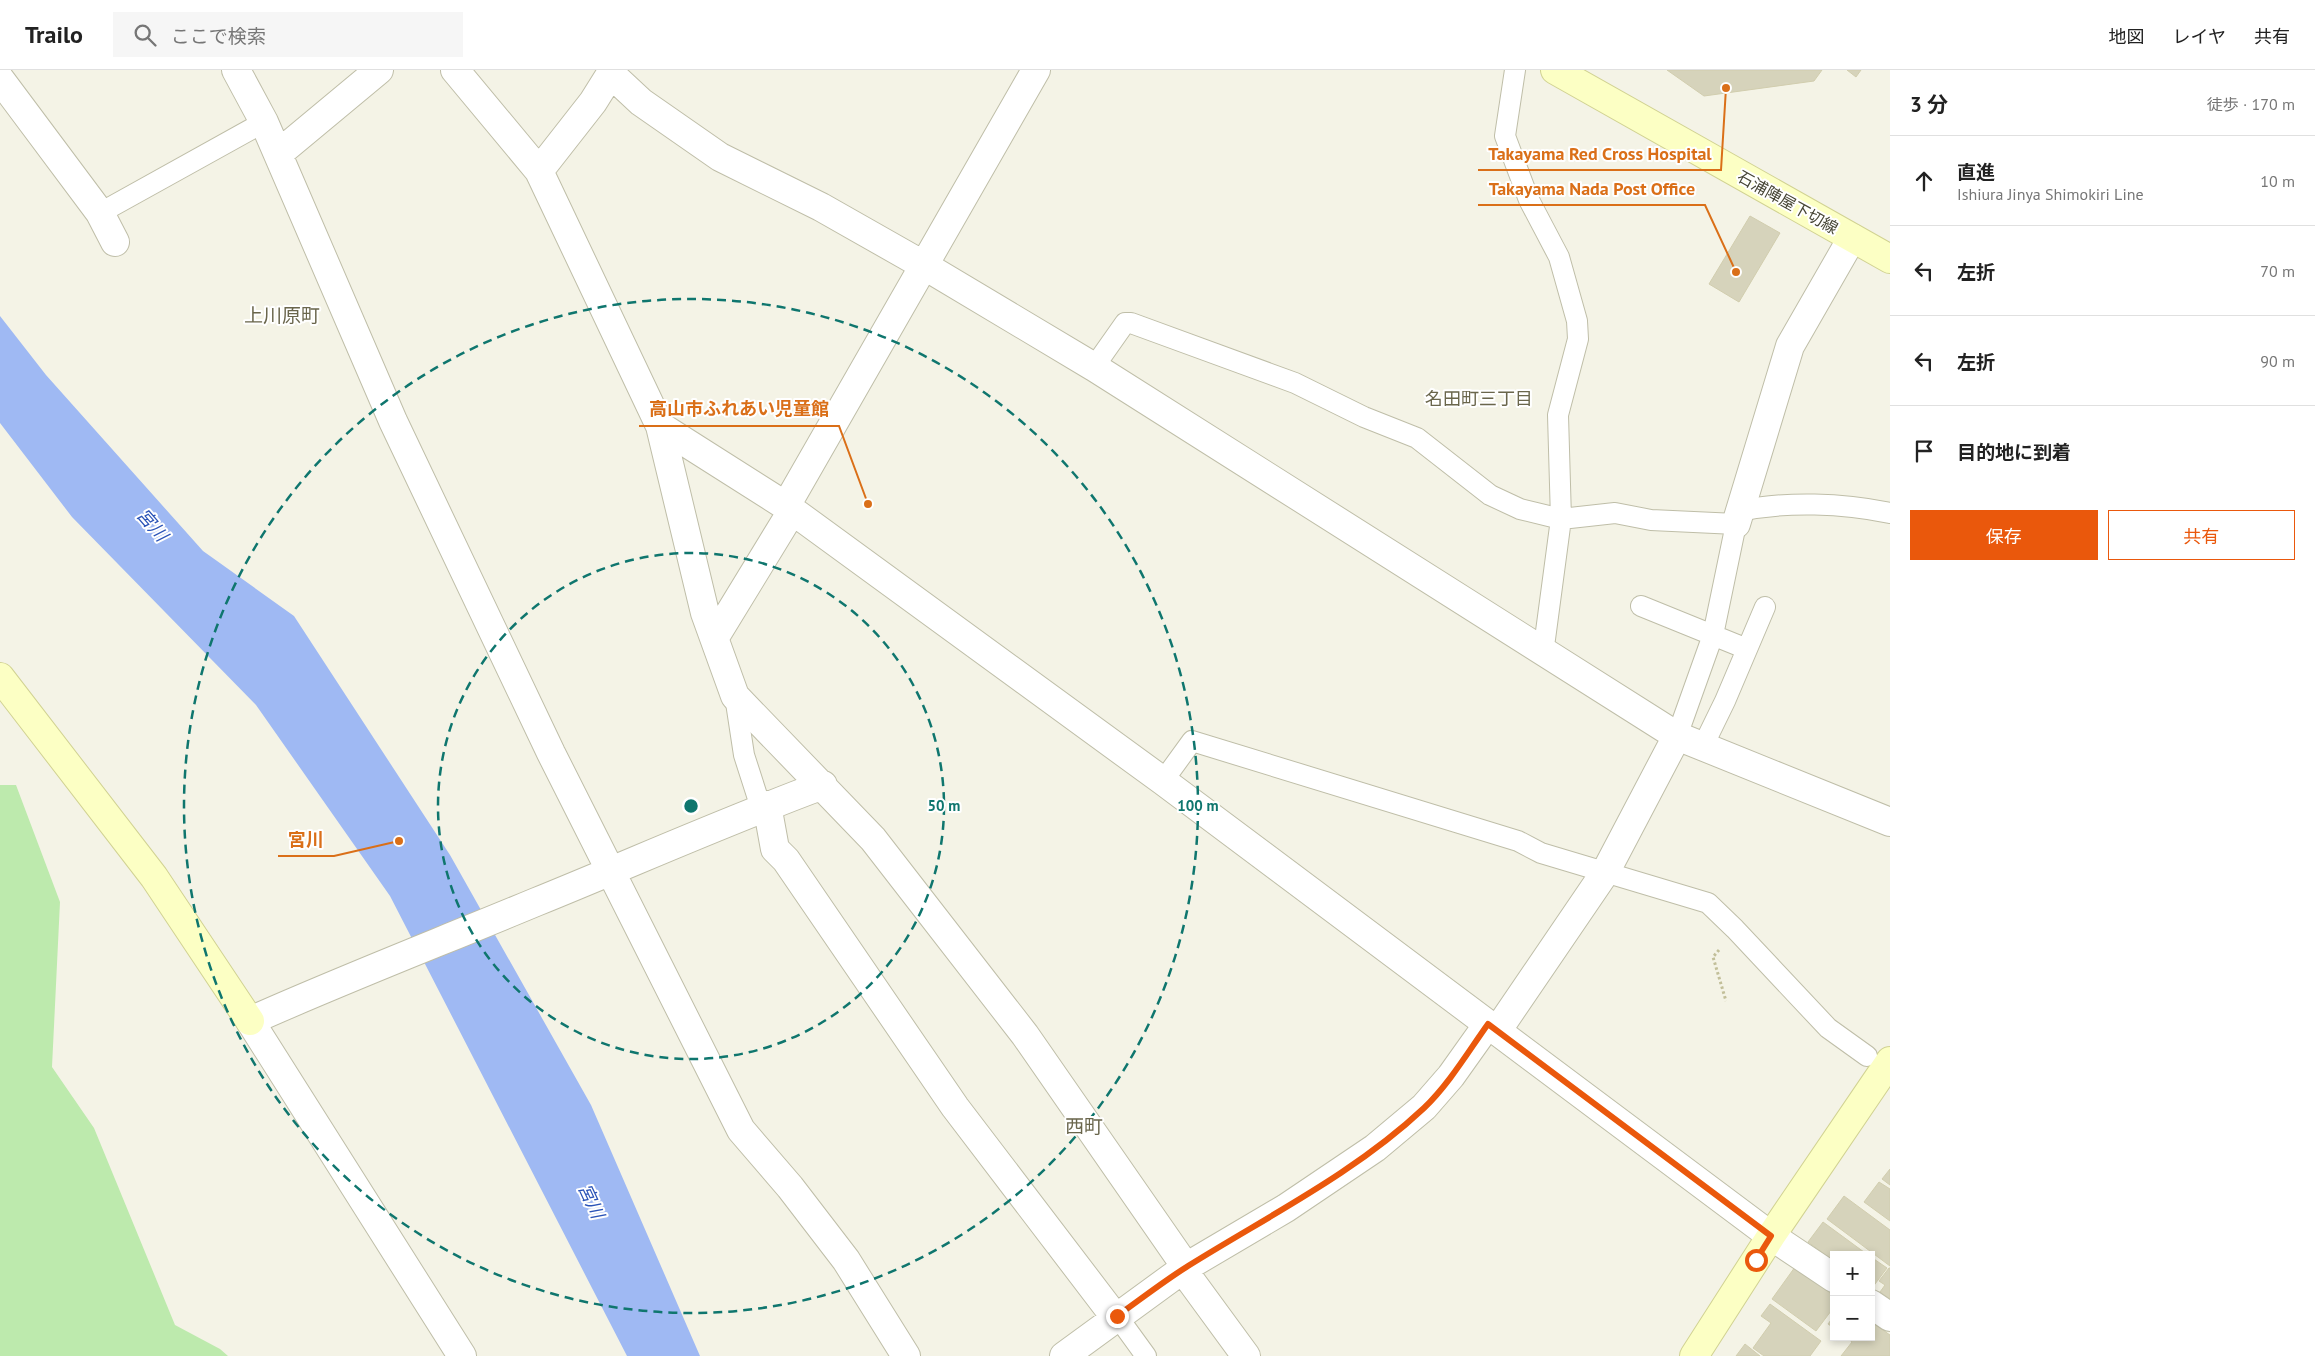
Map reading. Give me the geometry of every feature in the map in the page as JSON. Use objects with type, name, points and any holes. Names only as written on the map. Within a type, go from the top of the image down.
[{"type":"main road","name":"石浦陣屋下切線","points":[[1555,70],[1890,259]]},
{"type":"main road","points":[[0,677],[154,877],[250,1021]]},
{"type":"main road","points":[[1694,1356],[1771,1236],[1878,1058]]},
{"type":"street","points":[[236,70],[264,122],[393,421],[551,753],[741,1130],[790,1187],[846,1260],[906,1356]]},
{"type":"street","points":[[278,154],[379,70]]},
{"type":"street","points":[[454,70],[539,171],[660,426],[705,613],[735,696],[874,839],[1025,1035],[1246,1356]]},
{"type":"street","points":[[715,637],[1036,70]]},
{"type":"street","points":[[539,171],[593,102],[612,72],[641,102],[720,157],[821,207],[925,266],[1094,367],[1677,736],[1890,822]]},
{"type":"street","points":[[0,79],[100,213],[115,242]]},
{"type":"street","points":[[1738,518],[1790,346],[1852,238]]},
{"type":"street","points":[[660,426],[789,509],[1163,781],[1771,1236],[1830,1275]]},
{"type":"street","points":[[1064,1356],[1184,1268],[1286,1208],[1375,1148],[1424,1107],[1492,1027],[1606,871],[1677,736]]},
{"type":"street","points":[[462,1356],[250,1021],[339,981],[764,807],[823,785]]},
{"type":"street","points":[[764,807],[775,849],[786,860],[955,1107],[1116,1317]]},
{"type":"street","points":[[1875,1307],[1890,1317]]},
{"type":"lane","points":[[1516,70],[1506,136],[1529,200],[1559,257],[1577,320],[1578,339],[1558,415],[1561,519],[1545,640],[1541,650]]},
{"type":"lane","points":[[100,213],[264,122]]},
{"type":"lane","points":[[1094,367],[1125,323],[1131,323],[1295,383],[1364,417],[1417,438],[1490,495],[1520,509],[1561,519],[1615,513],[1650,520],[1738,518],[1768,505],[1863,507],[1890,512]]},
{"type":"lane","points":[[1677,736],[1713,635],[1738,518]]},
{"type":"lane","points":[[1641,606],[1747,649]]},
{"type":"lane","points":[[1703,746],[1765,607]]},
{"type":"lane","points":[[735,696],[744,755],[764,807]]},
{"type":"lane","points":[[1163,781],[1192,741],[1518,841],[1541,853],[1708,903],[1828,1028],[1878,1058]]},
{"type":"lane","points":[[1116,1317],[1146,1356]]},
{"type":"path","points":[[1726,1001],[1713,957],[1735,929]]},
{"type":"green space","points":[[0,785],[16,785],[60,902],[52,1067],[94,1128],[175,1325],[220,1349],[228,1356],[0,1356]]},
{"type":"water","points":[[0,316],[46,375],[203,551],[294,616],[450,855],[591,1105],[700,1356],[627,1356],[390,896],[256,705],[72,517],[0,423]]},
{"type":"building","points":[[1667,70],[1822,70],[1814,81],[1704,96]]},
{"type":"building","points":[[1847,70],[1861,70],[1856,77]]},
{"type":"building","points":[[1750,216],[1780,233],[1739,302],[1709,284]]},
{"type":"building","points":[[1890,1169],[1890,1185],[1882,1179]]},
{"type":"building","points":[[1879,1182],[1890,1189],[1890,1221],[1864,1202]]},
{"type":"building","points":[[1844,1196],[1890,1230],[1890,1266],[1875,1255],[1875,1251],[1870,1251],[1827,1219]]},
{"type":"building","points":[[1823,1222],[1863,1251],[1830,1251],[1830,1258],[1808,1242]]},
{"type":"building","points":[[1875,1260],[1887,1268],[1875,1284]]},
{"type":"building","points":[[1795,1267],[1830,1293],[1830,1312],[1816,1331],[1772,1299]]},
{"type":"building","points":[[1889,1268],[1890,1299],[1880,1292],[1885,1285],[1879,1281]]},
{"type":"building","points":[[1770,1304],[1821,1341],[1810,1356],[1764,1356],[1753,1348],[1771,1323],[1761,1316]]},
{"type":"building","points":[[1875,1325],[1890,1335],[1890,1356],[1841,1356],[1852,1342],[1851,1341],[1875,1341]]},
{"type":"building","points":[[1745,1344],[1760,1356],[1736,1356]]},
{"type":"place","name":"Takayama Red Cross Hospital","points":[[1726,88]]},
{"type":"place","name":"Takayama Nada Post Office","points":[[1736,272]]},
{"type":"place","name":"高山市ふれあい児童館","points":[[868,504]]},
{"type":"place","name":"宮川","points":[[399,841]]},
{"type":"district","name":"上川原町","points":[[282,315]]},
{"type":"district","name":"名田町三丁目","points":[[1479,399]]},
{"type":"district","name":"西町","points":[[1084,1126]]},
{"type":"route","points":[[1117,1316],[1186,1267],[1286,1208],[1375,1148],[1424,1107],[1451,1076],[1488,1024],[1771,1236],[1756,1260]]}]
